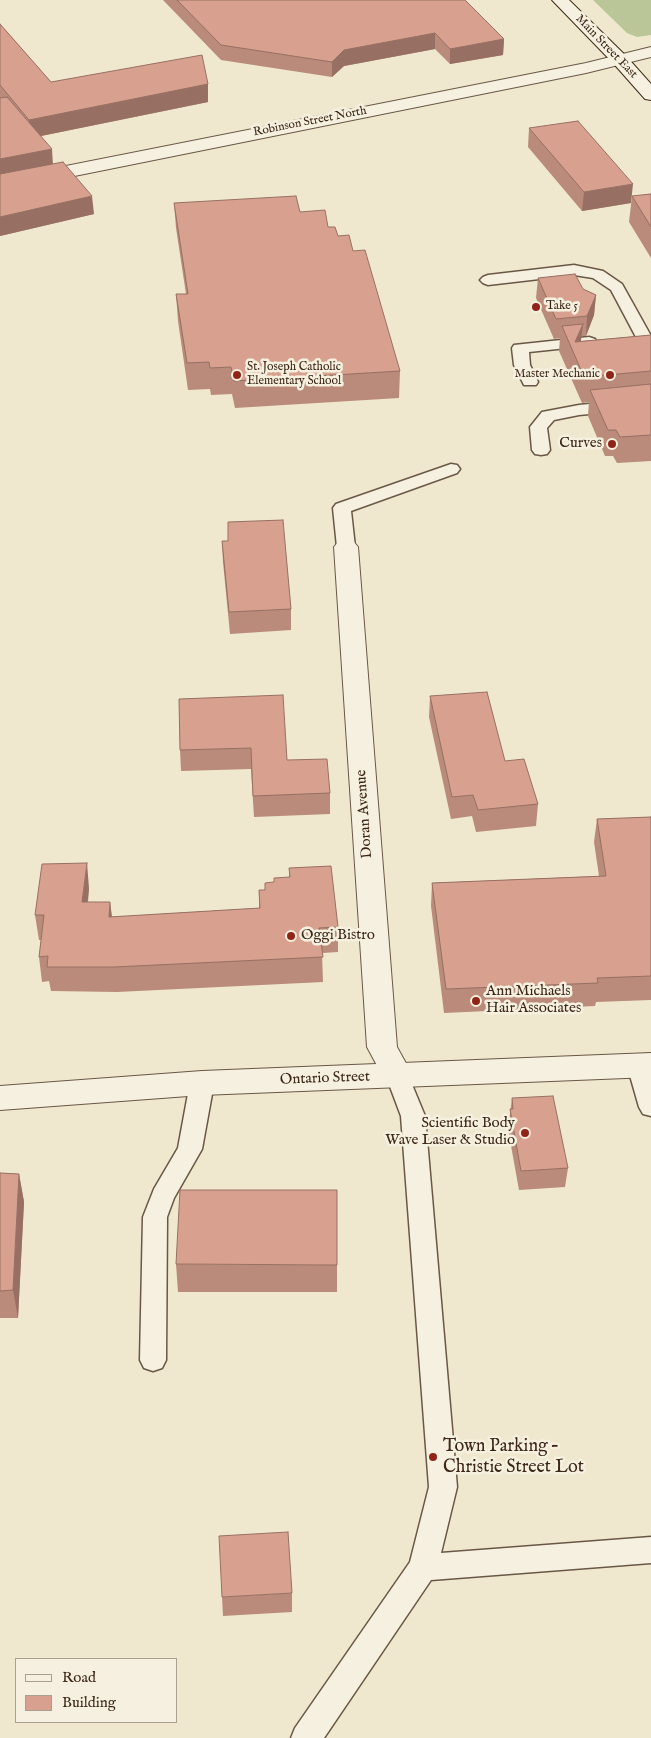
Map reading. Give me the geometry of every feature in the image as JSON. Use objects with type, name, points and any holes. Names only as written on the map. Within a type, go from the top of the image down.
[{"type":"street","name":"Main Street East","points":[[560,0],[620,60],[651,95]]},
{"type":"street","name":"Robinson Street North","points":[[0,185],[620,60],[651,52]]},
{"type":"street","name":"Doran Avenue","points":[[346,547],[382,1047],[398,1076]]},
{"type":"street","name":"Ontario Street","points":[[0,1098],[202,1083],[645,1065]]},
{"type":"lane","points":[[488,280],[574,270],[598,274],[617,287],[647,336],[624,338]]},
{"type":"lane","points":[[530,382],[522,365],[520,348],[606,340]]},
{"type":"lane","points":[[541,450],[538,427],[548,416],[579,410],[651,403]]},
{"type":"lane","points":[[346,547],[342,508],[451,468]]},
{"type":"lane","points":[[645,1065],[651,1107]]},
{"type":"lane","points":[[306,1738],[423,1567],[443,1487],[413,1116],[398,1076]]},
{"type":"lane","points":[[153,1360],[155,1217],[163,1196],[190,1149],[202,1083]]},
{"type":"lane","points":[[423,1567],[651,1550]]},
{"type":"green space","points":[[593,0],[651,0],[651,35],[637,37],[627,33]]},
{"type":"building","points":[[177,0],[465,0],[504,39],[450,49],[435,33],[344,50],[332,62],[221,45]]},
{"type":"building","points":[[0,24],[51,82],[202,55],[208,84],[29,120],[0,85]]},
{"type":"building","points":[[7,97],[52,149],[0,159],[0,98]]},
{"type":"building","points":[[578,121],[633,184],[584,192],[529,128]]},
{"type":"building","points":[[63,162],[92,196],[0,217],[0,174]]},
{"type":"building","points":[[651,194],[651,227],[632,196]]},
{"type":"building","points":[[296,196],[300,212],[325,210],[328,227],[335,227],[338,236],[349,235],[353,251],[365,250],[400,371],[234,381],[231,367],[210,368],[209,362],[187,363],[176,294],[188,294],[174,203]]},
{"type":"building","points":[[575,274],[583,289],[596,295],[587,316],[556,319],[538,278]]},
{"type":"building","points":[[583,324],[575,342],[651,335],[651,371],[584,377],[562,326]]},
{"type":"building","points":[[651,384],[651,435],[620,437],[616,430],[608,430],[590,390]]},
{"type":"building","points":[[283,520],[291,609],[229,612],[222,541],[228,541],[228,522]]},
{"type":"building","points":[[487,692],[505,761],[524,759],[538,804],[478,810],[473,795],[452,797],[430,696]]},
{"type":"building","points":[[283,695],[287,760],[327,759],[330,793],[253,796],[251,748],[180,750],[179,699]]},
{"type":"building","points":[[651,817],[651,976],[597,978],[598,983],[446,989],[432,883],[606,876],[597,819]]},
{"type":"building","points":[[87,863],[82,902],[110,902],[109,917],[260,908],[259,890],[265,890],[265,883],[274,882],[274,878],[290,877],[289,868],[331,866],[338,927],[319,928],[323,957],[114,967],[47,967],[48,956],[39,957],[44,915],[35,915],[42,864]]},
{"type":"building","points":[[553,1096],[568,1168],[521,1171],[510,1109],[513,1109],[512,1098]]},
{"type":"building","points":[[0,1173],[19,1174],[13,1290],[0,1291]]},
{"type":"building","points":[[180,1190],[337,1190],[337,1265],[176,1264]]},
{"type":"building","points":[[288,1532],[292,1593],[222,1597],[219,1536]]},
{"type":"place","name":"Take 5","points":[[536,307]]},
{"type":"place","name":"St. Joseph Catholic Elementary School","points":[[237,375]]},
{"type":"place","name":"Master Mechanic","points":[[610,375]]},
{"type":"place","name":"Curves","points":[[612,444]]},
{"type":"place","name":"Oggi Bistro","points":[[291,936]]},
{"type":"place","name":"Ann Michaels Hair Associates","points":[[476,1001]]},
{"type":"place","name":"Scientific Body Wave Laser & Studio","points":[[525,1133]]},
{"type":"place","name":"Town Parking – Christie Street Lot","points":[[433,1457]]}]
